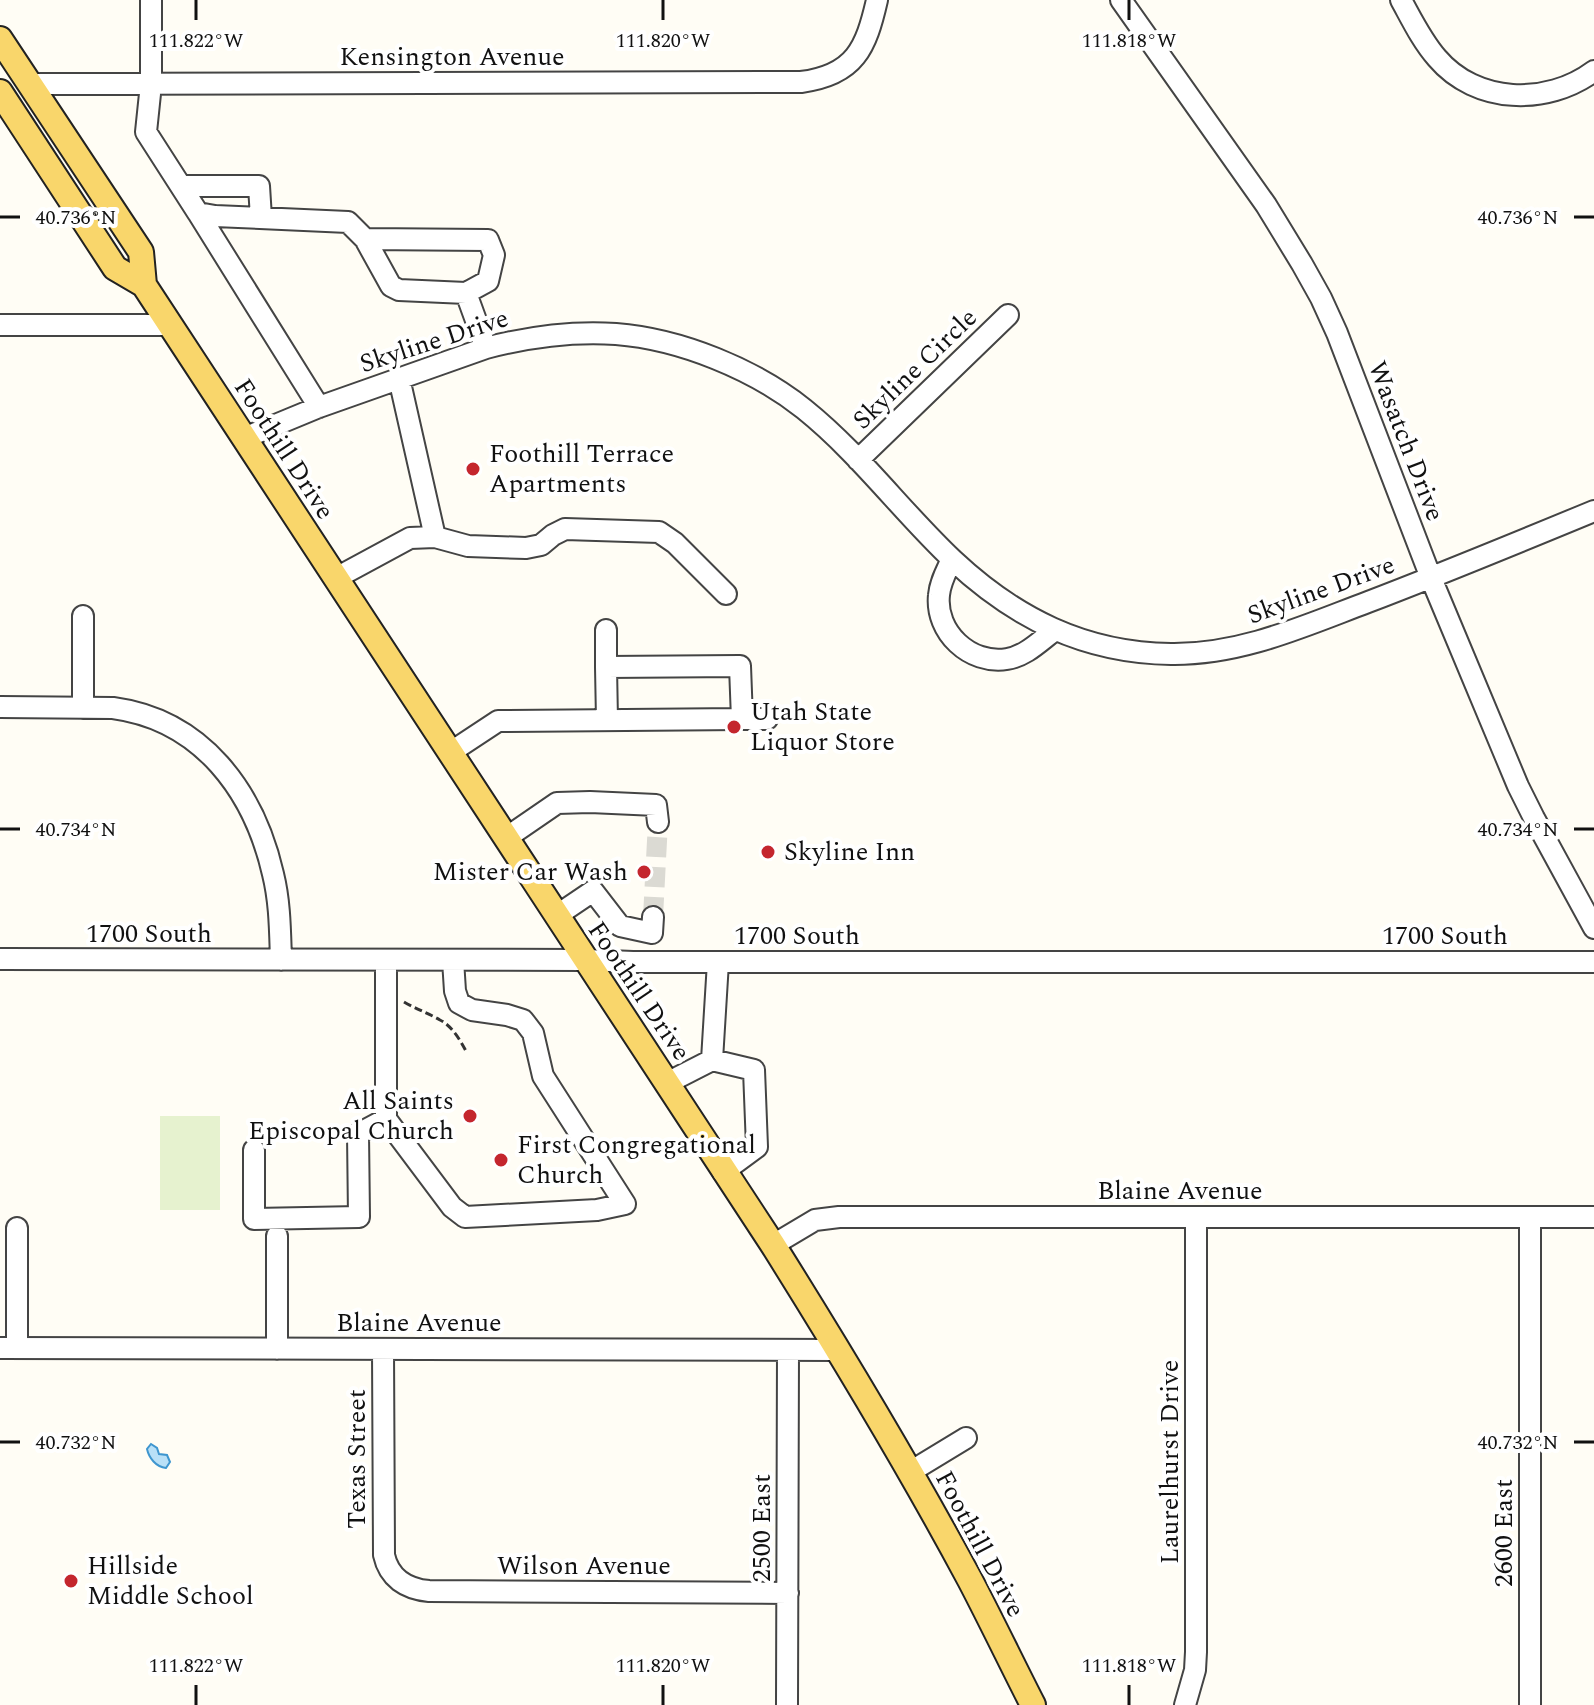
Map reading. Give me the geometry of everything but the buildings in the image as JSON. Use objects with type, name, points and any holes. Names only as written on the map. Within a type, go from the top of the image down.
[{"type":"main road","name":"Foothill Drive","points":[[0,39],[141,252],[144,285]]},
{"type":"main road","name":"Foothill Drive","points":[[0,92],[115,268],[144,285],[773,1245],[910,1472],[971,1582],[1033,1705]]},
{"type":"street","points":[[151,0],[151,84],[146,132],[319,407]]},
{"type":"street","name":"Kensington Avenue","points":[[29,84],[801,82],[833,74],[853,59],[867,38],[877,0]]},
{"type":"street","name":"Wasatch Drive","points":[[1121,0],[1266,205],[1321,298],[1431,578],[1518,786],[1594,928]]},
{"type":"street","points":[[1401,0],[1437,58],[1457,76],[1482,89],[1513,96],[1534,96],[1574,84],[1594,71]]},
{"type":"street","points":[[181,186],[259,186],[261,218]]},
{"type":"street","points":[[198,213],[348,222],[365,239],[391,286],[399,290],[466,293],[488,281],[494,255],[488,240],[365,239]]},
{"type":"street","points":[[466,293],[486,348]]},
{"type":"street","name":"Skyline Circle","points":[[858,460],[1008,315]]},
{"type":"street","points":[[0,325],[170,325]]},
{"type":"street","name":"Skyline Drive","points":[[244,438],[399,378],[486,348],[535,337],[617,334],[676,346],[706,355],[752,376],[806,411],[858,460],[952,559],[1013,609],[1055,630],[1091,643],[1145,653],[1228,650],[1282,635],[1594,511]]},
{"type":"street","points":[[399,378],[435,537]]},
{"type":"street","points":[[336,578],[410,538],[435,537],[468,546],[526,548],[541,545],[565,529],[659,532],[675,543],[726,594]]},
{"type":"street","points":[[952,559],[939,594],[939,608],[951,637],[963,648],[976,656],[992,660],[1007,659],[1020,655],[1055,630]]},
{"type":"street","points":[[83,616],[83,708]]},
{"type":"street","points":[[606,630],[607,720]]},
{"type":"street","points":[[606,667],[740,666],[742,719]]},
{"type":"street","points":[[0,707],[132,710],[162,721],[190,736],[205,749],[247,804],[267,851],[278,902],[281,960]]},
{"type":"street","points":[[451,752],[498,721],[767,719]]},
{"type":"street","points":[[506,838],[557,803],[656,805],[658,822]]},
{"type":"street","points":[[556,916],[593,891],[620,926],[652,933],[653,917]]},
{"type":"street","name":"1700 South","points":[[0,959],[1594,962]]},
{"type":"street","points":[[386,960],[386,1119],[452,1207],[465,1217],[597,1210],[625,1204],[543,1076],[533,1033],[523,1020],[472,1010],[459,1003],[453,960]]},
{"type":"street","points":[[712,1060],[718,962]]},
{"type":"street","points":[[667,1083],[712,1060],[754,1070],[757,1147],[723,1172]]},
{"type":"street","points":[[254,1150],[254,1219],[359,1217],[358,1134],[386,1119]]},
{"type":"street","name":"Blaine Avenue","points":[[773,1245],[815,1220],[839,1217],[1594,1217]]},
{"type":"street","name":"Laurelhurst Drive","points":[[1185,1705],[1195,1670],[1196,1652],[1196,1217]]},
{"type":"street","name":"2600 East","points":[[1530,1217],[1530,1705]]},
{"type":"street","points":[[8,1348],[17,1228]]},
{"type":"street","points":[[277,1236],[277,1349]]},
{"type":"street","name":"Blaine Avenue","points":[[8,1348],[838,1350]]},
{"type":"street","name":"Texas Street","points":[[383,1349],[383,1547],[389,1569]]},
{"type":"street","name":"2500 East","points":[[787,1705],[788,1350]]},
{"type":"street","points":[[910,1472],[966,1438]]},
{"type":"street","name":"Wilson Avenue","points":[[389,1569],[399,1582],[429,1591],[788,1593]]},
{"type":"path","points":[[386,993],[442,1021],[466,1051]]},
{"type":"green space","points":[[160,1116],[220,1116],[220,1210],[160,1210]]},
{"type":"water","points":[[151,1444],[159,1454],[167,1455],[170,1462],[166,1468],[151,1459],[147,1449]]},
{"type":"tunnel","points":[[653,917],[658,822]]},
{"type":"place","name":"Foothill Terrace Apartments","points":[[473,469]]},
{"type":"place","name":"Utah State Liquor Store","points":[[734,727]]},
{"type":"place","name":"Skyline Inn","points":[[768,852]]},
{"type":"place","name":"Mister Car Wash","points":[[644,872]]},
{"type":"place","name":"All Saints Episcopal Church","points":[[470,1116]]},
{"type":"place","name":"First Congregational Church","points":[[501,1160]]},
{"type":"place","name":"Hillside Middle School","points":[[71,1581]]}]
